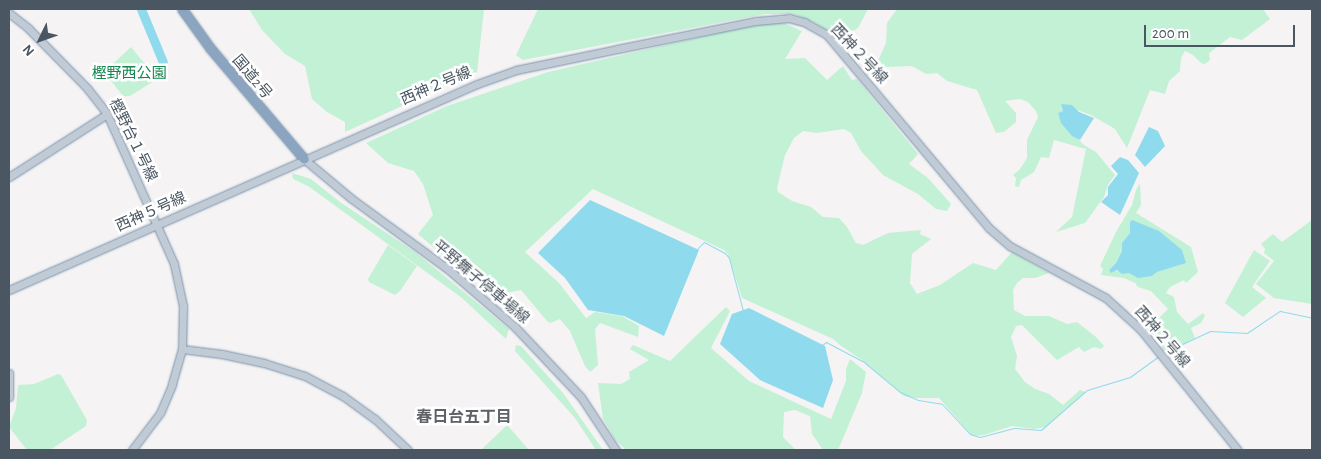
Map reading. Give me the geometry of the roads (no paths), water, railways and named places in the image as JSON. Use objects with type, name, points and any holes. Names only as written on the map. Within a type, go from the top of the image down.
[{"type":"highway","name":"国道2号","points":[[182,9],[210,48],[304,159]]},
{"type":"street","name":"樫野台１号線","points":[[9,13],[28,28],[81,81],[108,114],[174,264],[182,306],[182,349],[172,385],[160,414],[132,450]]},
{"type":"street","name":"西神２号線","points":[[304,159],[430,103],[516,70],[756,21],[789,18],[804,22],[827,35],[989,228],[1010,246],[1106,298],[1150,341],[1238,450]]},
{"type":"street","points":[[9,177],[108,114]]},
{"type":"street","name":"西神５号線","points":[[9,290],[304,159]]},
{"type":"street","name":"平野舞子停車場線","points":[[304,159],[352,199],[449,270],[515,327],[581,397],[616,450]]},
{"type":"street","points":[[182,349],[222,354],[264,363],[305,376],[343,396],[375,419],[408,450]]},
{"type":"street","points":[[9,373],[9,397]]},
{"type":"water","points":[[1061,104],[1072,105],[1079,112],[1094,118],[1080,140],[1072,136],[1061,123],[1058,113],[1063,111]]},
{"type":"water","points":[[1149,127],[1158,131],[1165,146],[1145,167],[1135,155]]},
{"type":"water","points":[[1120,157],[1128,160],[1139,173],[1120,215],[1101,202],[1108,195],[1108,187],[1118,174],[1111,166]]},
{"type":"water","points":[[590,200],[699,250],[664,336],[624,316],[588,310],[565,278],[538,253]]},
{"type":"water","points":[[1132,220],[1159,231],[1182,250],[1186,263],[1157,272],[1152,276],[1138,278],[1129,273],[1122,274],[1117,270],[1111,273],[1109,270],[1116,263],[1122,251],[1122,243],[1130,233],[1130,222]]},
{"type":"water","points":[[749,308],[825,346],[833,380],[823,408],[760,380],[720,344],[732,314]]},
{"type":"waterway","points":[[141,9],[163,62]]},
{"type":"waterway","points":[[696,250],[704,242],[725,253],[729,258],[743,311]]},
{"type":"waterway","points":[[1163,353],[1210,331],[1247,333],[1280,311],[1312,318]]},
{"type":"waterway","points":[[822,345],[826,342],[864,362],[900,392],[918,400],[942,404],[970,434],[980,437],[1014,428],[1041,430],[1087,390],[1130,377],[1158,357]]},
{"type":"district","name":"春日台五丁目","points":[[464,417]]},
{"type":"park label","name":"樫野西公園","points":[[129,74]]}]
